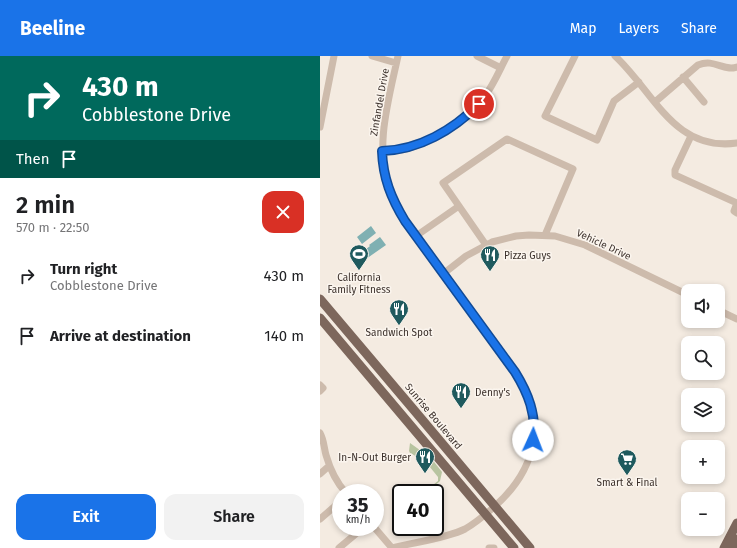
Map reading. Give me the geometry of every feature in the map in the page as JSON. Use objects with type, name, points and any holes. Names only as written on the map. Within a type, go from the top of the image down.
[{"type":"main road","name":"Sunrise Boulevard","points":[[320,299],[530,548]]},
{"type":"main road","points":[[320,318],[514,548]]},
{"type":"main road","points":[[732,544],[737,523]]},
{"type":"street","points":[[320,127],[322,104],[334,56]]},
{"type":"street","points":[[372,56],[397,59]]},
{"type":"street","points":[[477,56],[501,68]]},
{"type":"street","points":[[382,151],[414,146],[432,138],[450,122],[471,112],[492,86],[507,56]]},
{"type":"street","points":[[576,56],[545,116],[597,140],[614,101],[639,82]]},
{"type":"street","points":[[620,57],[655,102],[675,124],[691,136],[716,144],[737,143]]},
{"type":"street","name":"Zinfandel Drive","points":[[392,548],[454,534],[472,525],[486,515],[510,492],[525,469],[531,452],[534,432],[532,409],[524,387],[515,372],[416,236],[402,216],[391,196],[385,177],[382,151],[384,128],[397,59]]},
{"type":"street","points":[[655,102],[706,59],[729,68],[737,68]]},
{"type":"street","points":[[683,77],[704,102]]},
{"type":"street","points":[[691,136],[675,170],[675,175],[737,203],[734,209],[734,212],[737,214]]},
{"type":"street","points":[[486,245],[443,183],[508,139],[573,169],[545,235]]},
{"type":"street","points":[[416,236],[459,206]]},
{"type":"street","name":"Vehicle Drive","points":[[443,274],[466,256],[486,245],[504,238],[545,235],[568,238],[585,245],[681,292]]},
{"type":"street","points":[[725,313],[737,319]]},
{"type":"street","points":[[320,385],[323,388],[320,391]]},
{"type":"street","points":[[320,433],[322,448],[334,477],[339,484]]},
{"type":"street","points":[[320,474],[329,466]]},
{"type":"street","points":[[320,519],[332,509]]},
{"type":"street","points":[[339,548],[353,536]]},
{"type":"street","points":[[382,536],[392,548]]},
{"type":"street","points":[[489,548],[494,548]]},
{"type":"green space","points":[[410,443],[431,458],[442,472],[440,481],[434,484],[438,481],[438,477],[425,461],[409,451]]},
{"type":"water","points":[[371,226],[376,233],[362,244],[357,237]]},
{"type":"water","points":[[380,237],[386,245],[366,259],[360,250],[364,248],[365,250]]},
{"type":"place","name":"California Family Fitness","points":[[359,271]]},
{"type":"place","name":"Pizza Guys","points":[[490,272]]},
{"type":"place","name":"Sandwich Spot","points":[[399,326]]},
{"type":"place","name":"Denny's","points":[[461,409]]},
{"type":"place","name":"In-N-Out Burger","points":[[425,474]]},
{"type":"place","name":"Smart & Final","points":[[627,476]]},
{"type":"route","points":[[479,104],[471,112],[423,143],[405,149],[382,151],[382,164],[391,196],[405,221],[515,372],[524,387],[532,409],[534,421],[533,440]]}]
